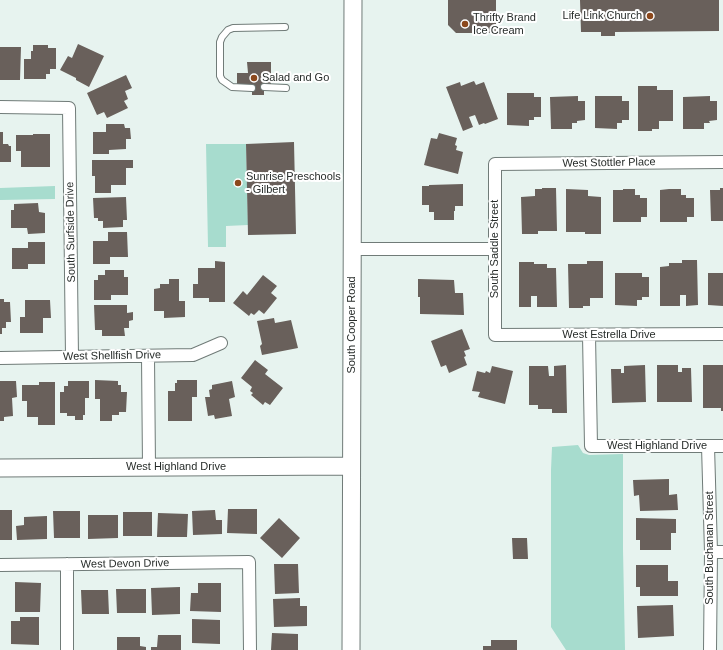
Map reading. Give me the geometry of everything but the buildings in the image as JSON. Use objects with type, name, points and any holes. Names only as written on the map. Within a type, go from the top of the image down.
[{"type":"main road","name":"South Cooper Road","points":[[352,0],[352,650]]},
{"type":"main road","name":"West Highland Drive","points":[[0,468],[351,466]]},
{"type":"street","name":"South Surfside Drive","points":[[0,107],[69,108],[72,357]]},
{"type":"street","name":"West Stottler Place","points":[[496,164],[723,162]]},
{"type":"street","name":"South Saddle Street","points":[[496,164],[496,335]]},
{"type":"street","points":[[352,249],[496,249]]},
{"type":"street","name":"West Estrella Drive","points":[[496,335],[723,334]]},
{"type":"street","name":"West Highland Drive","points":[[589,335],[591,446],[723,446]]},
{"type":"street","name":"West Shellfish Drive","points":[[0,358],[193,355],[221,343]]},
{"type":"street","points":[[148,356],[149,467]]},
{"type":"street","name":"South Buchanan Street","points":[[708,446],[711,552],[710,650]]},
{"type":"street","points":[[711,552],[723,552]]},
{"type":"street","name":"West Devon Drive","points":[[0,565],[249,562],[250,650]]},
{"type":"street","points":[[67,564],[67,650]]},
{"type":"lane","points":[[252,88],[232,87],[222,80],[220,76],[220,42],[222,38],[228,30],[233,28],[285,26]]},
{"type":"lane","points":[[264,87],[286,88]]},
{"type":"green space","points":[[206,144],[246,144],[248,225],[226,226],[226,247],[208,247]]},
{"type":"green space","points":[[55,186],[55,199],[0,200],[0,188]]},
{"type":"green space","points":[[578,445],[583,453],[589,455],[623,454],[625,650],[566,650],[551,627],[552,447]]},
{"type":"place","name":"Life Link Church","points":[[650,16]]},
{"type":"place","name":"Thrifty Brand Ice Cream","points":[[465,24]]},
{"type":"place","name":"Salad and Go","points":[[254,78]]},
{"type":"place","name":"Sunrise Preschools - Gilbert","points":[[238,183]]}]
